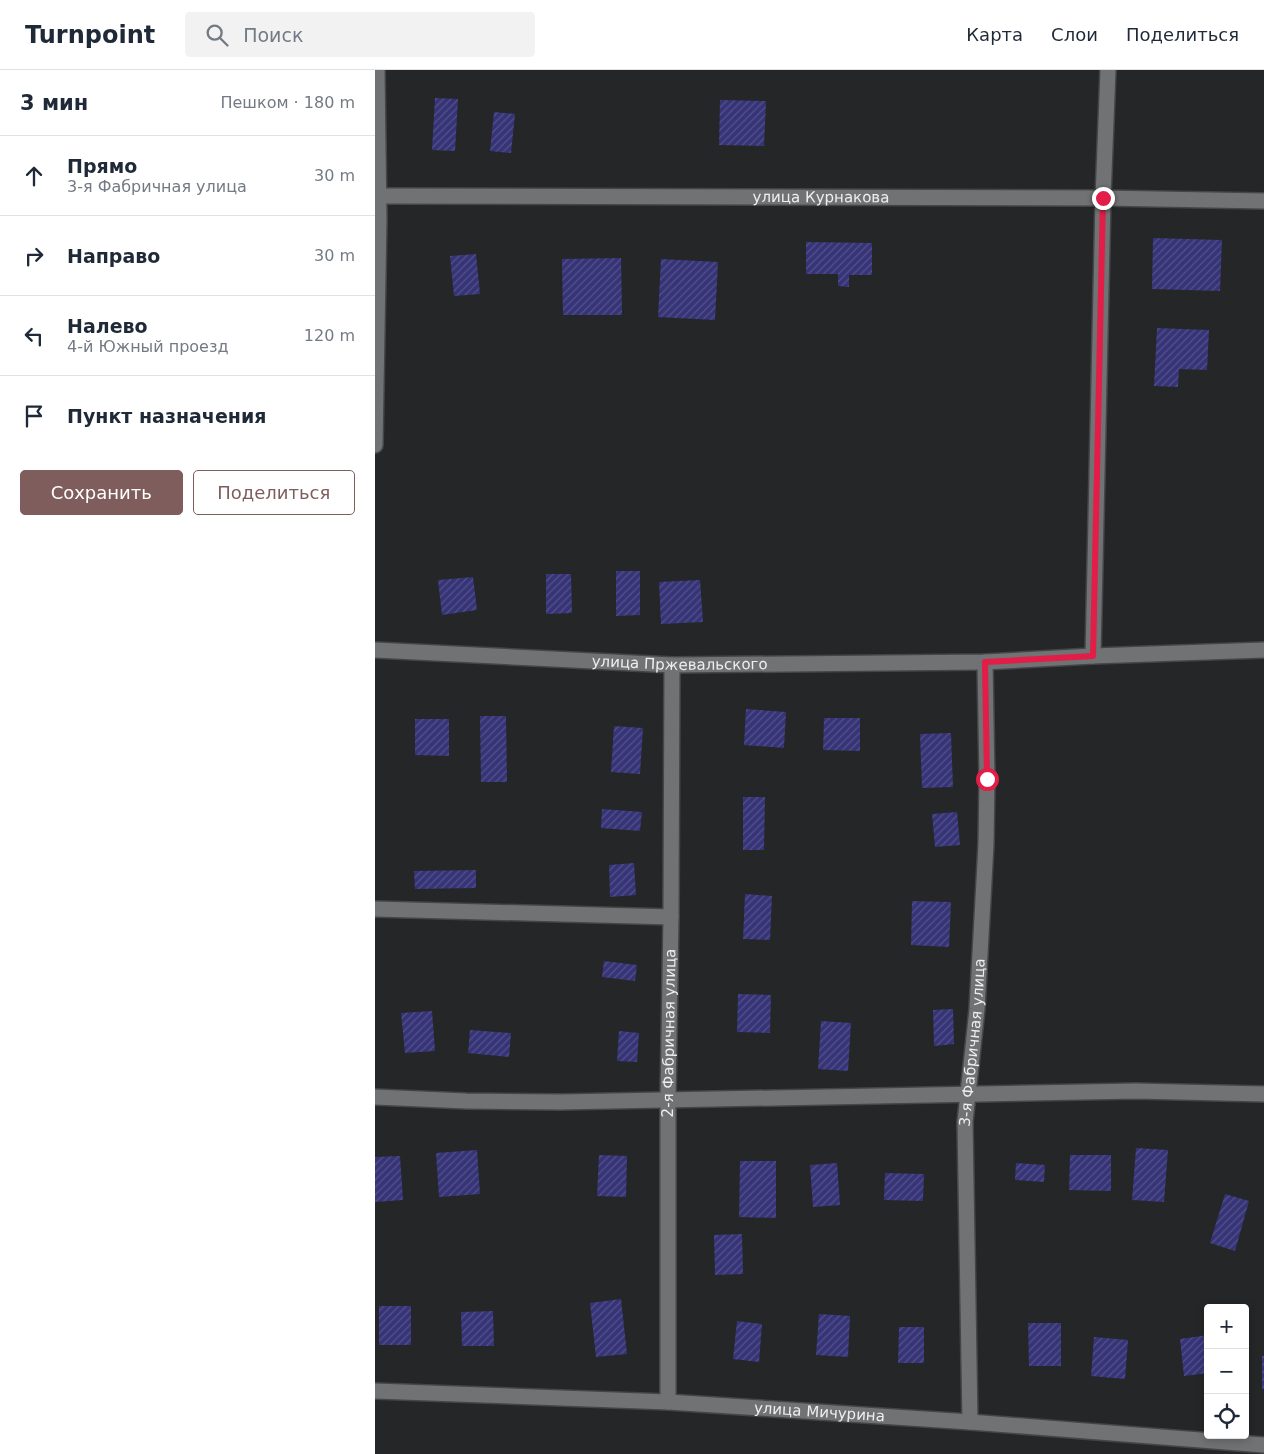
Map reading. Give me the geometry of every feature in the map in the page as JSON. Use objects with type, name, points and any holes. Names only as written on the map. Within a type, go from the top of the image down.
[{"type":"street","points":[[375,444],[379,196],[377,70]]},
{"type":"street","points":[[1108,70],[1103,198],[1093,656],[1264,650]]},
{"type":"street","name":"улица Курнакова","points":[[379,196],[1103,198],[1264,201]]},
{"type":"street","name":"улица Пржевальского","points":[[375,650],[672,665],[985,662],[1093,656]]},
{"type":"street","name":"3-я Фабричная улица","points":[[970,1422],[965,1135],[967,1095],[977,1009],[985,863],[987,779],[985,662]]},
{"type":"street","name":"2-я Фабричная улица","points":[[668,1402],[668,1099],[672,665]]},
{"type":"street","points":[[375,909],[671,917]]},
{"type":"street","points":[[375,1097],[512,1102],[1172,1091],[1264,1094]]},
{"type":"street","name":"улица Мичурина","points":[[375,1391],[668,1402],[970,1422],[1264,1445]]},
{"type":"building","points":[[435,98],[458,99],[455,151],[432,150]]},
{"type":"building","points":[[720,100],[766,101],[764,146],[719,145]]},
{"type":"building","points":[[494,112],[515,114],[511,153],[490,151]]},
{"type":"building","points":[[1153,238],[1222,240],[1220,291],[1152,289]]},
{"type":"building","points":[[806,242],[872,243],[872,275],[849,275],[849,287],[838,286],[838,274],[806,274]]},
{"type":"building","points":[[476,254],[480,294],[454,296],[450,256]]},
{"type":"building","points":[[621,258],[622,315],[563,315],[562,259]]},
{"type":"building","points":[[661,259],[718,262],[715,320],[658,317]]},
{"type":"building","points":[[1157,328],[1209,330],[1207,370],[1179,369],[1178,387],[1154,386]]},
{"type":"building","points":[[616,571],[640,571],[640,615],[616,616]]},
{"type":"building","points":[[546,574],[571,574],[572,613],[546,614]]},
{"type":"building","points":[[473,577],[477,610],[442,615],[438,580]]},
{"type":"building","points":[[700,580],[703,622],[661,624],[659,582]]},
{"type":"building","points":[[746,709],[786,712],[784,748],[744,745]]},
{"type":"building","points":[[480,716],[506,716],[507,782],[481,782]]},
{"type":"building","points":[[824,718],[860,718],[860,751],[823,750]]},
{"type":"building","points":[[415,719],[449,719],[449,756],[415,755]]},
{"type":"building","points":[[614,726],[643,728],[640,774],[611,772]]},
{"type":"building","points":[[951,733],[953,787],[922,788],[920,734]]},
{"type":"building","points":[[743,797],[765,797],[764,850],[743,850]]},
{"type":"building","points":[[602,809],[642,812],[640,831],[601,828]]},
{"type":"building","points":[[957,812],[960,845],[935,847],[932,814]]},
{"type":"building","points":[[634,863],[636,895],[610,897],[609,865]]},
{"type":"building","points":[[476,870],[476,888],[415,889],[414,871]]},
{"type":"building","points":[[745,894],[772,896],[770,940],[743,939]]},
{"type":"building","points":[[912,901],[951,902],[949,947],[911,945]]},
{"type":"building","points":[[604,961],[637,965],[635,981],[602,977]]},
{"type":"building","points":[[738,994],[771,995],[770,1033],[737,1032]]},
{"type":"building","points":[[953,1009],[954,1044],[934,1046],[933,1010]]},
{"type":"building","points":[[432,1011],[435,1051],[405,1053],[401,1013]]},
{"type":"building","points":[[821,1021],[851,1023],[848,1071],[818,1069]]},
{"type":"building","points":[[470,1030],[511,1033],[509,1057],[468,1053]]},
{"type":"building","points":[[619,1031],[639,1033],[637,1062],[617,1061]]},
{"type":"building","points":[[1136,1148],[1168,1150],[1164,1202],[1132,1200]]},
{"type":"building","points":[[477,1150],[480,1194],[439,1197],[436,1153]]},
{"type":"building","points":[[599,1155],[627,1156],[626,1197],[597,1196]]},
{"type":"building","points":[[1070,1155],[1111,1155],[1111,1191],[1069,1190]]},
{"type":"building","points":[[400,1156],[403,1200],[375,1202],[375,1157]]},
{"type":"building","points":[[740,1161],[776,1161],[776,1218],[739,1217]]},
{"type":"building","points":[[837,1163],[840,1205],[813,1207],[810,1165]]},
{"type":"building","points":[[1016,1163],[1045,1165],[1044,1182],[1015,1180]]},
{"type":"building","points":[[885,1173],[924,1174],[923,1201],[884,1200]]},
{"type":"building","points":[[1225,1194],[1249,1201],[1235,1251],[1210,1243]]},
{"type":"building","points":[[742,1234],[743,1274],[715,1275],[714,1235]]},
{"type":"building","points":[[621,1299],[627,1354],[596,1357],[590,1303]]},
{"type":"building","points":[[379,1306],[411,1306],[411,1345],[379,1345]]},
{"type":"building","points":[[493,1311],[494,1346],[462,1346],[461,1312]]},
{"type":"building","points":[[819,1314],[850,1316],[848,1357],[816,1355]]},
{"type":"building","points":[[737,1321],[762,1324],[759,1362],[733,1359]]},
{"type":"building","points":[[1028,1323],[1061,1323],[1061,1366],[1029,1366]]},
{"type":"building","points":[[899,1327],[924,1327],[924,1363],[898,1363]]},
{"type":"building","points":[[1204,1336],[1204,1374],[1184,1376],[1180,1339]]},
{"type":"building","points":[[1094,1337],[1128,1340],[1125,1379],[1091,1376]]},
{"type":"building","points":[[1262,1356],[1264,1356],[1264,1389],[1262,1389]]},
{"type":"route","points":[[987,779],[985,662],[1093,656],[1103,198]]}]
